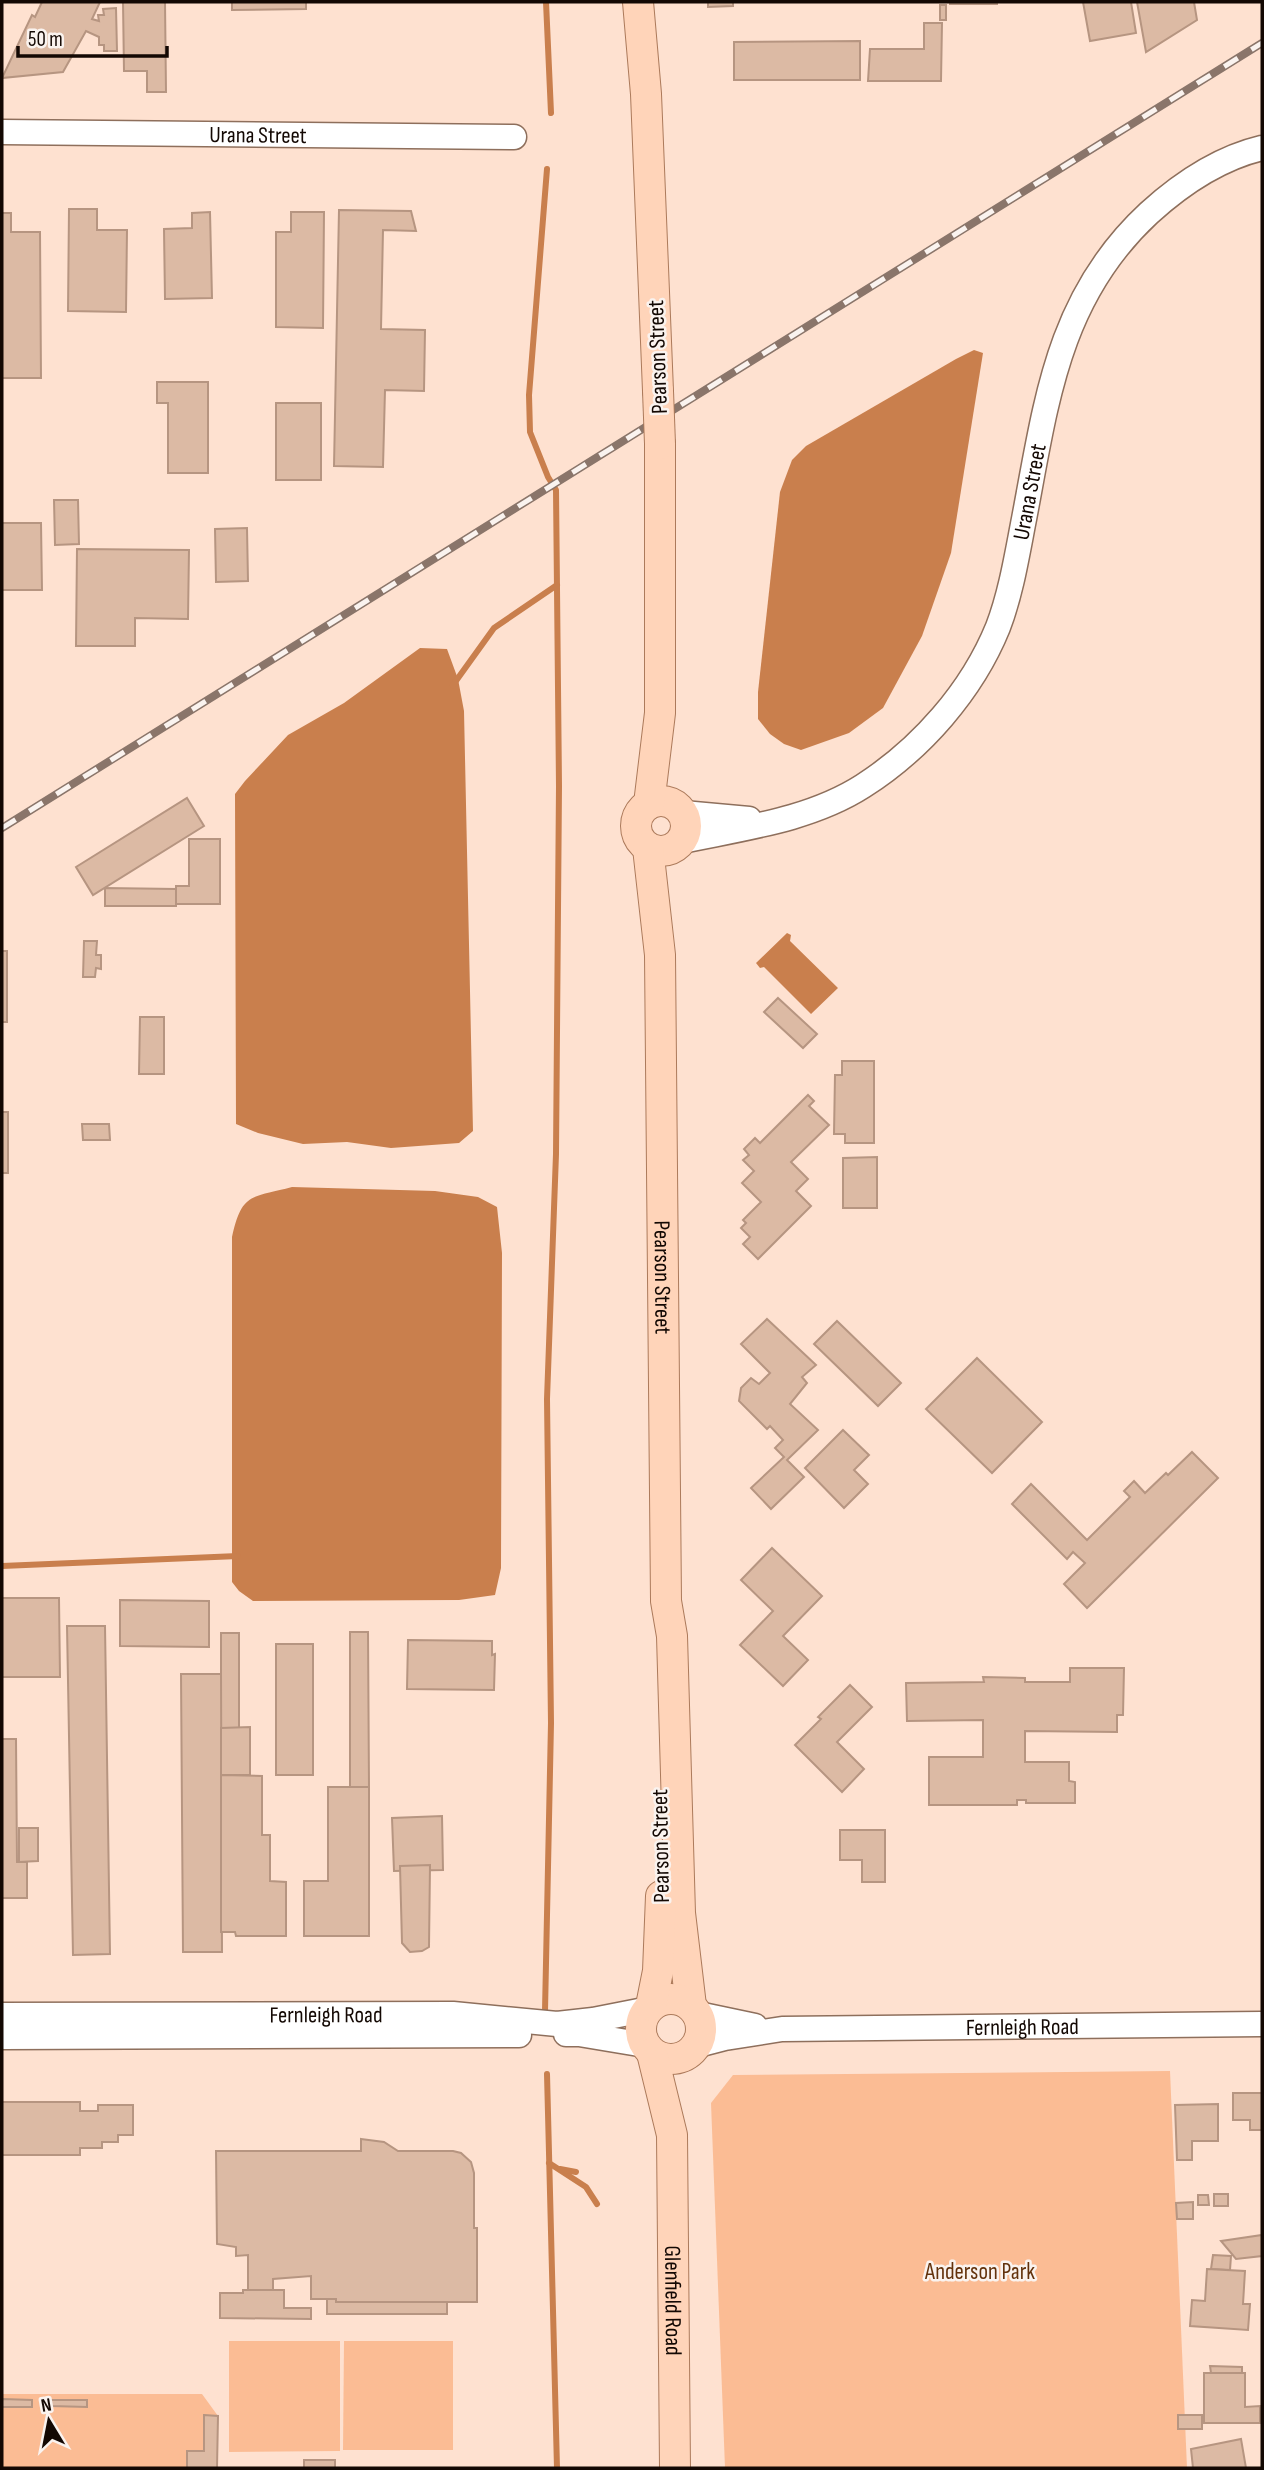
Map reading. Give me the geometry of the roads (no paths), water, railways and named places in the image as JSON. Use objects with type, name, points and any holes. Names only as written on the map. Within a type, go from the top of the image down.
[{"type":"main road","name":"Pearson Street","points":[[638,2],[646,94],[660,443],[660,713],[668,826],[660,955],[666,1601],[672,1636],[680,1913],[683,1956],[694,2010]]},
{"type":"main road","name":"Pearson Street","points":[[650,2008],[661,1941],[660,1637],[666,1601]]},
{"type":"main road","points":[[671,1999],[681,2000],[694,2010],[702,2024],[702,2035],[694,2049],[671,2060],[661,2058],[649,2049],[641,2035],[641,2025],[650,2008],[660,2001],[671,1999]]},
{"type":"main road","name":"Glenfield Road","points":[[649,2049],[672,2135],[675,2468]]},
{"type":"main road","name":"Glenfield Road","points":[[672,2135],[694,2049]]},
{"type":"street","name":"Urana Street","points":[[2,132],[514,137]]},
{"type":"street","name":"Urana Street","points":[[668,826],[777,821],[831,803],[861,788],[885,771],[931,729],[977,667],[998,627],[1010,586],[1053,377],[1071,322],[1095,278],[1125,236],[1164,200],[1204,172],[1262,148]]},
{"type":"street","name":"Fernleigh Road","points":[[2,2015],[453,2014],[557,2024],[593,2020],[650,2008]]},
{"type":"street","name":"Fernleigh Road","points":[[694,2010],[725,2021],[782,2029]]},
{"type":"street","name":"Fernleigh Road","points":[[694,2049],[725,2038],[782,2029],[1262,2024]]},
{"type":"street","name":"Fernleigh Road","points":[[2,2038],[579,2034],[649,2049]]},
{"type":"waterway","points":[[546,2],[551,113]]},
{"type":"waterway","points":[[545,2011],[551,1723],[547,1399],[556,1154],[559,786],[556,490],[530,432],[529,395],[547,169]]},
{"type":"waterway","points":[[453,685],[494,628],[557,585]]},
{"type":"waterway","points":[[2,1566],[238,1556]]},
{"type":"waterway","points":[[547,2074],[557,2468]]},
{"type":"waterway","points":[[549,2163],[586,2187],[597,2204]]},
{"type":"waterway","points":[[560,2169],[576,2172]]},
{"type":"railway","points":[[2,828],[1262,43]]},
{"type":"park label","name":"Anderson Park","points":[[980,2271]]}]
